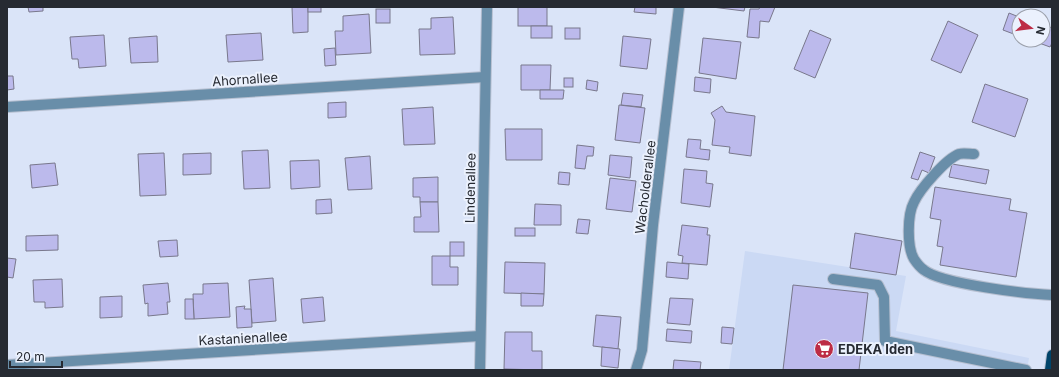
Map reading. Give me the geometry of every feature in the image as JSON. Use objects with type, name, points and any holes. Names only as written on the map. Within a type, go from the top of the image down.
[{"type":"main road","points":[[1050,370],[1052,355]]},
{"type":"street","name":"Lindenallee","points":[[480,370],[487,7]]},
{"type":"street","name":"Wacholderallee","points":[[636,370],[642,350],[653,225],[679,7]]},
{"type":"street","name":"Ahornallee","points":[[7,107],[485,77]]},
{"type":"street","points":[[974,154],[960,154],[950,159],[913,202],[909,220],[910,244],[914,259],[925,271],[941,278],[971,285],[1052,295]]},
{"type":"street","points":[[833,279],[878,285],[884,297],[884,341],[1026,370]]},
{"type":"street","name":"Kastanienallee","points":[[7,365],[480,336]]},
{"type":"shaded area","points":[[745,251],[906,276],[896,331],[1029,358],[1027,370],[729,370]]},
{"type":"building","points":[[28,7],[43,7],[43,11],[29,12]]},
{"type":"building","points":[[292,7],[308,7],[308,32],[293,33]]},
{"type":"building","points":[[308,7],[321,7],[321,12],[308,12]]},
{"type":"building","points":[[518,7],[547,7],[547,26],[518,26]]},
{"type":"building","points":[[635,7],[656,7],[656,14],[634,12]]},
{"type":"building","points":[[712,7],[745,7],[744,11]]},
{"type":"building","points":[[760,7],[775,7],[769,22],[760,21],[759,38],[747,37],[750,9],[759,9]]},
{"type":"building","points":[[376,9],[390,9],[390,23],[376,23]]},
{"type":"building","points":[[1009,13],[1011,14],[1011,33],[1003,30]]},
{"type":"building","points":[[369,14],[371,53],[336,55],[335,31],[343,31],[343,16]]},
{"type":"building","points":[[453,17],[455,54],[420,55],[419,29],[431,29],[431,18]]},
{"type":"building","points":[[948,21],[978,35],[961,73],[931,60]]},
{"type":"building","points":[[531,26],[552,26],[552,38],[531,38]]},
{"type":"building","points":[[565,28],[580,28],[580,39],[565,39]]},
{"type":"building","points":[[1051,28],[1052,28],[1051,45]]},
{"type":"building","points":[[810,30],[831,39],[815,78],[794,69]]},
{"type":"building","points":[[261,33],[263,60],[228,62],[226,35]]},
{"type":"building","points":[[104,35],[106,66],[79,68],[78,59],[72,59],[70,37]]},
{"type":"building","points":[[157,36],[158,62],[131,63],[129,38]]},
{"type":"building","points":[[623,36],[651,39],[647,69],[620,66]]},
{"type":"building","points":[[703,38],[741,42],[736,79],[699,73]]},
{"type":"building","points":[[335,48],[336,65],[325,66],[324,49]]},
{"type":"building","points":[[521,65],[551,65],[550,90],[521,90]]},
{"type":"building","points":[[7,76],[13,76],[14,89],[7,90]]},
{"type":"building","points":[[695,77],[711,79],[710,93],[694,91]]},
{"type":"building","points":[[564,78],[573,78],[573,87],[564,87]]},
{"type":"building","points":[[587,80],[598,82],[597,91],[586,89]]},
{"type":"building","points":[[985,84],[1028,99],[1015,137],[972,122]]},
{"type":"building","points":[[540,90],[564,90],[563,99],[540,99]]},
{"type":"building","points":[[623,93],[643,95],[641,107],[621,105]]},
{"type":"building","points":[[346,102],[346,117],[328,118],[328,103]]},
{"type":"building","points":[[619,105],[645,108],[640,143],[615,140]]},
{"type":"building","points":[[722,106],[726,112],[755,116],[751,156],[729,153],[730,147],[712,145],[715,120],[711,113]]},
{"type":"building","points":[[433,107],[435,144],[404,145],[402,109]]},
{"type":"building","points":[[505,129],[542,129],[542,160],[506,160]]},
{"type":"building","points":[[688,139],[701,140],[700,149],[710,150],[709,160],[686,157]]},
{"type":"building","points":[[577,145],[594,147],[593,156],[587,156],[585,169],[575,168]]},
{"type":"building","points":[[268,150],[270,188],[244,189],[242,151]]},
{"type":"building","points":[[920,152],[935,157],[929,173],[922,170],[918,180],[911,178]]},
{"type":"building","points":[[164,153],[166,195],[140,196],[138,154]]},
{"type":"building","points":[[211,153],[211,174],[183,175],[183,154]]},
{"type":"building","points":[[610,155],[632,157],[630,178],[608,175]]},
{"type":"building","points":[[370,156],[372,189],[348,190],[345,158]]},
{"type":"building","points":[[319,160],[320,187],[291,189],[290,161]]},
{"type":"building","points":[[55,163],[58,185],[32,188],[30,165]]},
{"type":"building","points":[[952,164],[989,170],[986,184],[949,177]]},
{"type":"building","points":[[684,169],[707,171],[706,183],[713,184],[710,207],[681,203]]},
{"type":"building","points":[[559,172],[570,173],[569,185],[558,184]]},
{"type":"building","points":[[438,177],[438,202],[420,202],[420,197],[413,197],[413,178]]},
{"type":"building","points":[[610,178],[636,181],[632,212],[606,209]]},
{"type":"building","points":[[935,187],[1011,199],[1009,210],[1027,213],[1016,277],[940,265],[943,247],[937,246],[941,220],[930,218]]},
{"type":"building","points":[[331,199],[332,213],[316,214],[316,200]]},
{"type":"building","points":[[420,202],[438,202],[439,232],[414,232],[414,217],[421,217]]},
{"type":"building","points":[[535,204],[561,205],[561,225],[534,225]]},
{"type":"building","points":[[578,219],[590,220],[588,234],[576,233]]},
{"type":"building","points":[[682,225],[708,228],[707,235],[710,235],[707,265],[682,263],[683,256],[678,255]]},
{"type":"building","points":[[515,228],[535,228],[535,236],[515,236]]},
{"type":"building","points":[[855,233],[902,241],[896,275],[850,268]]},
{"type":"building","points":[[58,235],[58,250],[26,251],[26,236]]},
{"type":"building","points":[[177,240],[178,256],[160,257],[158,241]]},
{"type":"building","points":[[450,242],[464,242],[464,256],[450,256]]},
{"type":"building","points":[[432,256],[450,256],[450,267],[458,267],[458,285],[432,285]]},
{"type":"building","points":[[7,258],[16,259],[13,278],[7,277]]},
{"type":"building","points":[[505,262],[545,263],[544,294],[504,293]]},
{"type":"building","points":[[667,262],[689,264],[688,279],[666,277]]},
{"type":"building","points":[[273,278],[276,321],[252,323],[249,280]]},
{"type":"building","points":[[62,279],[63,307],[45,308],[45,302],[34,302],[33,280]]},
{"type":"building","points":[[168,283],[170,302],[167,302],[168,314],[148,316],[148,303],[145,304],[143,285]]},
{"type":"building","points":[[228,283],[230,317],[194,319],[193,294],[203,294],[203,284]]},
{"type":"building","name":"EDEKA Iden","points":[[793,285],[868,293],[859,370],[783,370]]},
{"type":"building","points":[[521,293],[544,294],[543,306],[521,306]]},
{"type":"building","points":[[122,296],[122,317],[100,318],[100,297]]},
{"type":"building","points":[[323,297],[325,321],[303,323],[301,299]]},
{"type":"building","points":[[670,298],[693,299],[690,325],[667,323]]},
{"type":"building","points":[[185,299],[193,299],[194,319],[185,319]]},
{"type":"building","points":[[245,306],[244,309],[251,309],[252,327],[237,328],[236,307]]},
{"type":"building","points":[[596,315],[621,317],[618,349],[593,346]]},
{"type":"building","points":[[722,327],[734,328],[732,344],[721,343]]},
{"type":"building","points":[[667,329],[692,331],[691,343],[666,341]]},
{"type":"building","points":[[505,332],[532,332],[532,351],[542,351],[542,370],[504,369]]},
{"type":"building","points":[[602,347],[620,349],[618,368],[601,366]]},
{"type":"building","points":[[674,360],[701,362],[700,370],[673,370]]},
{"type":"place","name":"EDEKA Iden","points":[[824,349]]}]
